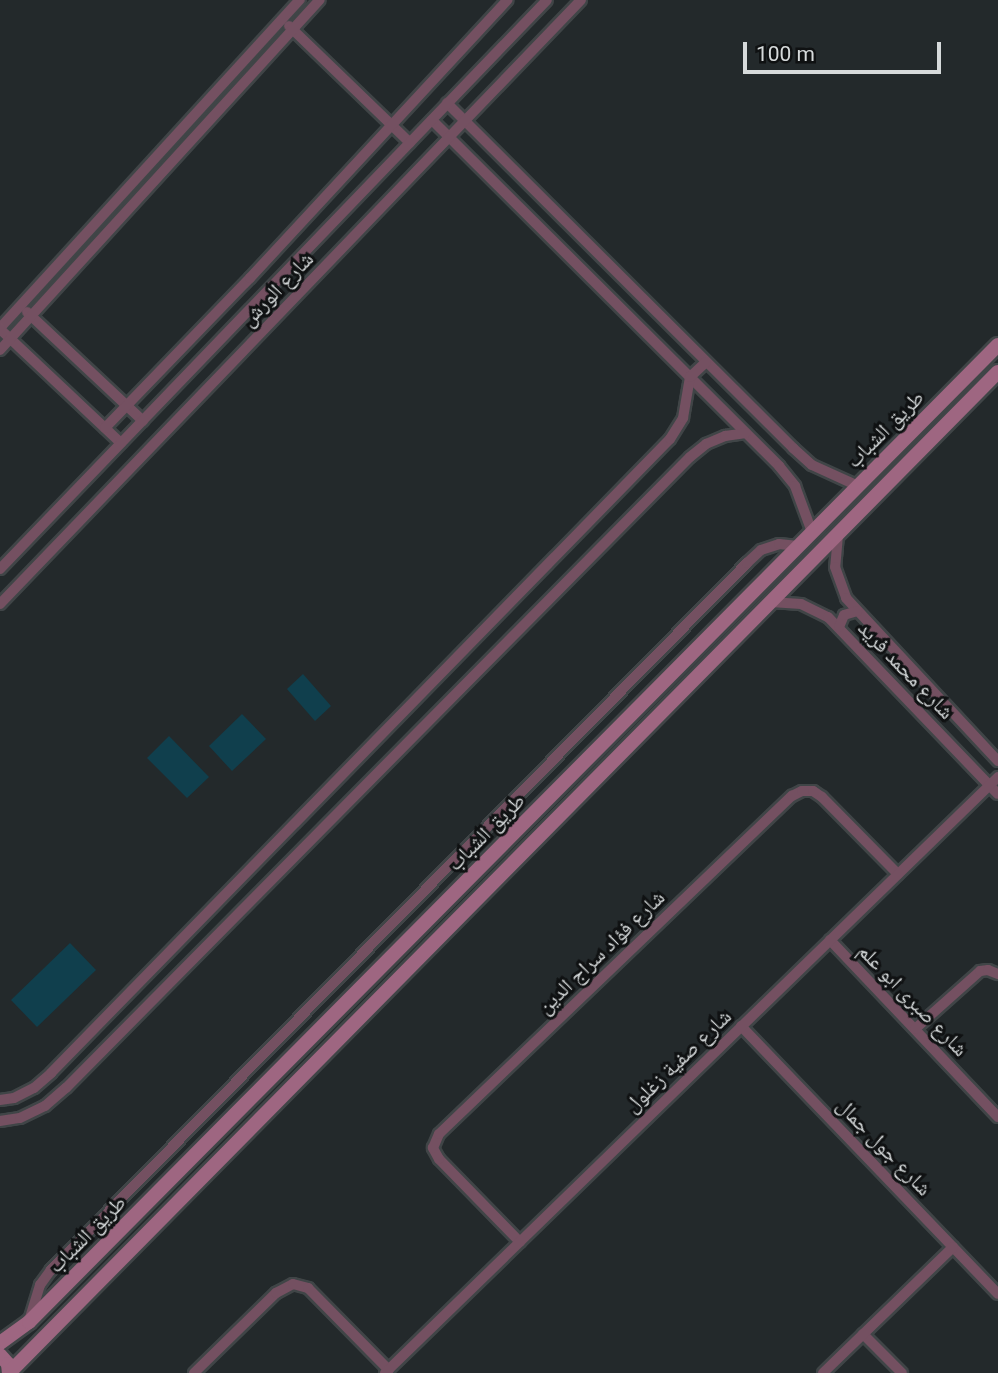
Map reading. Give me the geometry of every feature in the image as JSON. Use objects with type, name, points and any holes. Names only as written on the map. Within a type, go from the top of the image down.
[{"type":"street","points":[[121,443],[0,328],[300,0]]},
{"type":"street","points":[[0,350],[320,0]]},
{"type":"street","points":[[105,428],[507,0]]},
{"type":"street","name":"شارع الورش","points":[[0,569],[547,0]]},
{"type":"street","name":"شارع الورش","points":[[0,604],[581,0]]},
{"type":"street","points":[[282,20],[410,143]]},
{"type":"street","points":[[447,103],[813,465],[858,486]]},
{"type":"street","points":[[432,120],[746,433],[795,486],[812,532]]},
{"type":"street","points":[[20,306],[142,421]]},
{"type":"street","name":"طريق الشباب","points":[[0,1343],[29,1322],[998,345]]},
{"type":"street","points":[[0,1100],[14,1098],[34,1088],[51,1073],[670,439],[683,418],[690,377],[706,362]]},
{"type":"street","name":"طريق الشباب","points":[[9,1373],[998,372]]},
{"type":"street","points":[[0,1121],[20,1118],[45,1106],[691,457],[706,444],[725,436],[746,433]]},
{"type":"street","name":"شارع محمد فريد","points":[[838,533],[835,567],[839,583],[857,611],[998,761]]},
{"type":"street","points":[[29,1322],[40,1285],[51,1270],[737,573],[761,550],[779,544],[798,546]]},
{"type":"street","name":"شارع محمد فريد","points":[[771,602],[786,601],[815,609],[839,627],[994,781],[998,794]]},
{"type":"street","points":[[839,627],[844,615],[857,611]]},
{"type":"street","points":[[422,693],[439,709]]},
{"type":"street","points":[[345,772],[361,788]]},
{"type":"street","name":"شارع صفية زغلول","points":[[387,1371],[994,781]]},
{"type":"street","name":"شارع فؤاد سراج الدين","points":[[520,1242],[435,1154],[433,1148],[439,1134],[792,796],[802,791],[813,791],[822,797],[898,874]]},
{"type":"street","name":"شارع صبرى ابو علم","points":[[830,940],[998,1117]]},
{"type":"street","points":[[175,944],[191,959]]},
{"type":"street","points":[[915,1029],[980,971],[988,970],[998,974]]},
{"type":"street","name":"شارع جول جمال","points":[[741,1026],[998,1294]]},
{"type":"street","points":[[823,1373],[953,1247]]},
{"type":"street","points":[[194,1373],[276,1293],[293,1284],[308,1287],[387,1371]]},
{"type":"street","points":[[863,1334],[902,1373]]},
{"type":"street","points":[[0,1355],[8,1364],[9,1373]]},
{"type":"shaded area","points":[[303,674],[331,706],[315,721],[287,689]]},
{"type":"shaded area","points":[[242,714],[266,739],[232,771],[209,746]]},
{"type":"shaded area","points":[[169,736],[209,777],[187,798],[147,758]]},
{"type":"shaded area","points":[[70,943],[96,970],[37,1027],[11,1000]]}]
